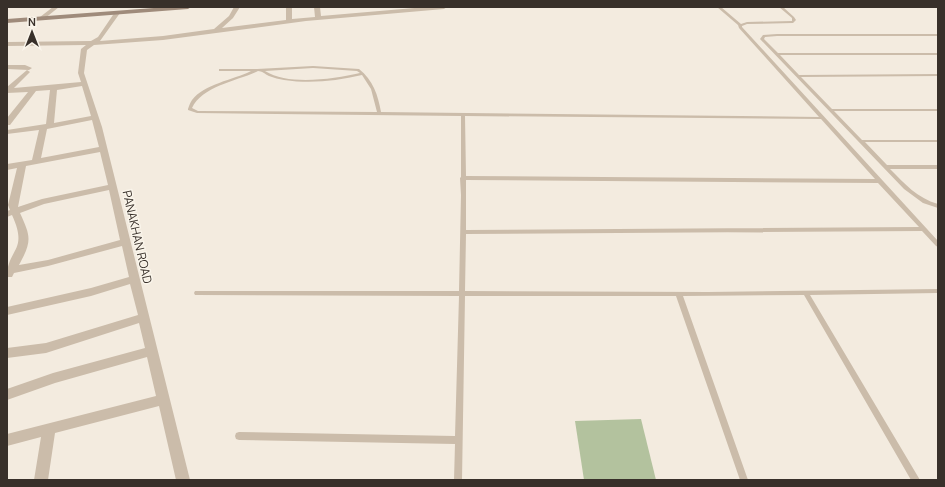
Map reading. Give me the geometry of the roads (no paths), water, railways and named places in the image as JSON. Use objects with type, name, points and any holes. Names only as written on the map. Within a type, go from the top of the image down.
[{"type":"street","points":[[42,18],[56,7]]},
{"type":"street","points":[[7,21],[117,13],[136,9],[188,7]]},
{"type":"street","points":[[216,31],[231,17],[237,7]]},
{"type":"street","points":[[289,7],[289,21]]},
{"type":"street","points":[[317,7],[318,18]]},
{"type":"street","points":[[7,44],[92,43],[163,38],[289,21],[444,7]]},
{"type":"street","name":"PANAKHAN ROAD","points":[[117,13],[100,38],[84,49],[81,73],[95,117],[183,480]]},
{"type":"street","points":[[7,67],[25,67],[28,70],[7,91]]},
{"type":"street","points":[[7,91],[34,90],[84,84]]},
{"type":"street","points":[[36,162],[46,127],[54,88]]},
{"type":"street","points":[[7,122],[34,90]]},
{"type":"street","points":[[8,133],[95,117]]},
{"type":"street","points":[[7,167],[103,149]]},
{"type":"street","points":[[11,213],[22,165]]},
{"type":"street","points":[[11,213],[42,202],[112,187]]},
{"type":"street","points":[[8,272],[20,254],[24,240],[23,230],[11,213]]},
{"type":"street","points":[[8,272],[48,263],[125,242]]},
{"type":"street","points":[[7,311],[72,297],[134,280]]},
{"type":"street","points":[[7,353],[46,348],[143,318]]},
{"type":"street","points":[[7,395],[53,378],[152,351]]},
{"type":"street","points":[[7,440],[164,399]]},
{"type":"street","points":[[41,480],[49,429]]},
{"type":"lane","points":[[719,7],[740,25],[742,30],[938,245]]},
{"type":"lane","points":[[740,25],[793,22],[793,18],[781,7]]},
{"type":"lane","points":[[938,35],[764,36],[762,39],[906,188],[917,198],[938,206]]},
{"type":"lane","points":[[776,54],[938,54]]},
{"type":"lane","points":[[220,70],[260,70],[313,67],[353,69],[363,74],[376,97],[379,112]]},
{"type":"lane","points":[[260,70],[204,92],[196,99],[190,109],[192,111],[202,112],[379,112],[823,118]]},
{"type":"lane","points":[[260,70],[274,76],[310,82],[332,81],[363,74]]},
{"type":"lane","points":[[797,76],[938,75]]},
{"type":"lane","points":[[830,110],[938,110]]},
{"type":"lane","points":[[458,480],[463,232],[463,114]]},
{"type":"lane","points":[[861,141],[938,140]]},
{"type":"lane","points":[[886,167],[938,167]]},
{"type":"lane","points":[[463,178],[880,181]]},
{"type":"lane","points":[[463,232],[923,229]]},
{"type":"lane","points":[[197,293],[679,294],[938,291]]},
{"type":"lane","points":[[805,292],[916,480]]},
{"type":"lane","points":[[679,294],[744,480]]},
{"type":"lane","points":[[239,436],[458,440]]}]
